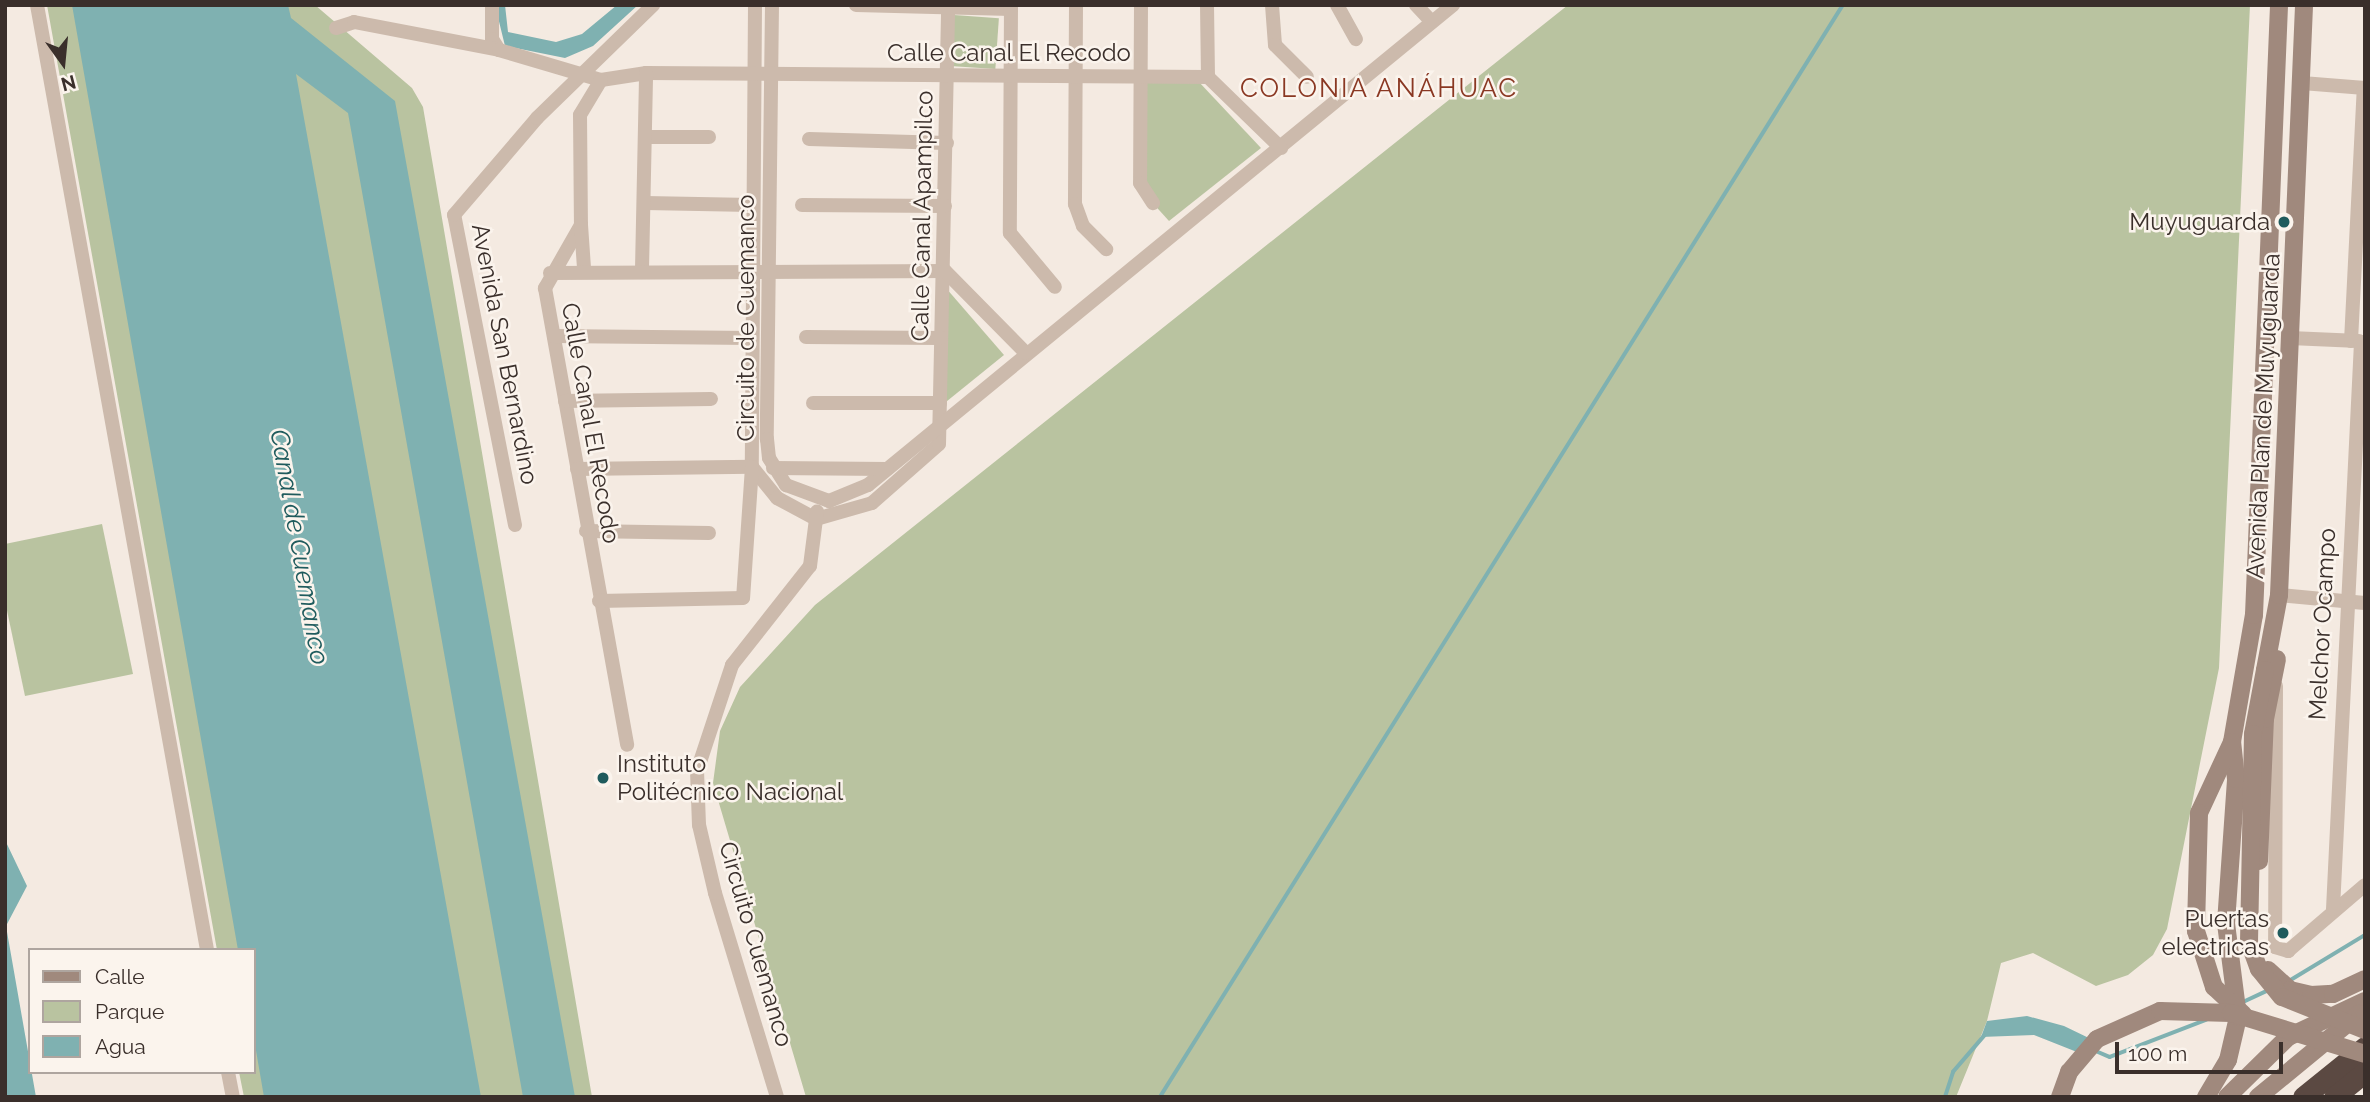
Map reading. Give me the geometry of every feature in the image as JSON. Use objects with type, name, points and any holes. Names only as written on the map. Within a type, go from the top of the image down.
[{"type":"highway","points":[[2303,1097],[2365,1047]]},
{"type":"highway","points":[[2334,1097],[2365,1072]]},
{"type":"main road","name":"Avenida Plan de Muyuguarda","points":[[2232,742],[2254,615],[2279,5]]},
{"type":"main road","name":"Avenida Plan de Muyuguarda","points":[[2270,671],[2279,595],[2304,5]]},
{"type":"main road","points":[[2270,671],[2265,719],[2256,925],[2268,970],[2290,990],[2311,995],[2333,994],[2365,979]]},
{"type":"main road","points":[[2270,671],[2253,734],[2249,942],[2259,969],[2282,997],[2312,1014],[2365,1030]]},
{"type":"main road","points":[[2232,742],[2199,813],[2197,941],[2214,987],[2255,1021]]},
{"type":"main road","points":[[2206,1097],[2222,1071],[2238,1017],[2226,923],[2236,779],[2232,742]]},
{"type":"main road","points":[[2227,1097],[2288,1037],[2365,1001]]},
{"type":"main road","points":[[2060,1097],[2086,1049],[2133,1018],[2202,1009],[2255,1021],[2365,1054]]},
{"type":"main road","points":[[2258,1097],[2365,1010]]},
{"type":"street","points":[[37,5],[207,948]]},
{"type":"street","points":[[492,5],[494,40]]},
{"type":"street","points":[[583,72],[653,5]]},
{"type":"street","name":"Circuito de Cuemanco","points":[[755,5],[752,467],[777,498],[816,519]]},
{"type":"street","name":"Circuito de Cuemanco","points":[[772,5],[767,439],[773,468],[786,485],[819,501]]},
{"type":"street","points":[[856,5],[1011,7],[1013,75],[1010,233],[1055,287]]},
{"type":"street","points":[[1076,5],[1077,217],[1106,249]]},
{"type":"street","points":[[1141,5],[1140,183],[1153,203]]},
{"type":"street","points":[[1207,5],[1208,77],[1281,148]]},
{"type":"street","points":[[1272,5],[1275,46],[1307,77]]},
{"type":"street","points":[[1337,5],[1356,39]]},
{"type":"street","points":[[1416,5],[1432,22]]},
{"type":"street","points":[[819,501],[859,492],[1453,5]]},
{"type":"street","name":"Calle Canal Apampilco","points":[[940,426],[948,8]]},
{"type":"street","name":"Calle Canal El Recodo","points":[[336,28],[354,22],[494,40],[601,79],[646,73],[1208,77]]},
{"type":"street","name":"Avenida San Bernardino","points":[[515,525],[454,215],[463,198],[583,72]]},
{"type":"street","points":[[642,269],[646,73]]},
{"type":"street","points":[[584,268],[580,115],[601,79]]},
{"type":"street","points":[[2302,83],[2364,88]]},
{"type":"street","name":"Melchor Ocampo","points":[[2333,909],[2344,601],[2359,341],[2364,88]]},
{"type":"street","points":[[646,137],[709,137]]},
{"type":"street","points":[[808,139],[947,143]]},
{"type":"street","points":[[645,203],[752,205]]},
{"type":"street","points":[[802,205],[945,206]]},
{"type":"street","name":"Calle Canal El Recodo","points":[[581,225],[550,273],[545,288],[586,531],[627,745]]},
{"type":"street","points":[[550,273],[584,268],[945,271],[1026,353]]},
{"type":"street","points":[[554,336],[751,338]]},
{"type":"street","points":[[806,337],[941,338]]},
{"type":"street","points":[[2290,338],[2359,341]]},
{"type":"street","points":[[565,401],[711,399]]},
{"type":"street","points":[[813,403],[940,403]]},
{"type":"street","points":[[816,519],[872,503],[936,451],[940,426]]},
{"type":"street","points":[[577,469],[752,467],[743,598],[599,601]]},
{"type":"street","points":[[773,468],[887,469]]},
{"type":"street","name":"Circuito Cuemanco","points":[[777,1097],[712,879],[699,825],[697,771],[732,665],[810,566],[819,501]]},
{"type":"street","points":[[586,531],[709,533]]},
{"type":"street","points":[[2279,595],[2365,603]]},
{"type":"street","points":[[2270,671],[2273,944],[2288,951],[2333,909],[2365,885]]},
{"type":"street","points":[[228,1074],[233,1097]]},
{"type":"green space","points":[[47,5],[315,5],[412,88],[423,107],[592,1097],[244,1097],[239,1074],[256,1074],[256,948],[217,948]]},
{"type":"green space","points":[[1568,5],[2250,5],[2219,668],[2167,929],[2153,955],[2128,975],[2096,986],[2033,953],[2001,963],[1987,1021],[1956,1097],[806,1097],[713,783],[720,731],[740,687],[815,605]]},
{"type":"green space","points":[[954,15],[999,18],[995,69],[950,66]]},
{"type":"green space","points":[[1143,81],[1199,82],[1261,148],[1169,221],[1140,189]]},
{"type":"green space","points":[[939,280],[1004,355],[936,410]]},
{"type":"green space","points":[[102,524],[133,674],[25,696],[5,601],[5,544]]},
{"type":"water","name":"Canal de Cuemanco","points":[[72,5],[288,5],[291,18],[395,101],[575,1097],[523,1097],[348,113],[296,74],[481,1097],[264,1097],[256,1051],[256,948],[238,948]]},
{"type":"water","points":[[495,5],[505,5],[508,32],[556,42],[582,34],[617,5],[638,5],[593,46],[565,58],[505,46]]},
{"type":"water","points":[[5,840],[27,886],[6,926],[28,1051],[28,1074],[32,1074],[36,1097],[5,1097]]},
{"type":"water","points":[[2027,1016],[2064,1026],[2093,1040],[2082,1054],[2034,1035],[1981,1037],[1987,1021]]},
{"type":"waterway","points":[[1160,1097],[1843,5]]},
{"type":"waterway","points":[[2289,981],[2365,935]]},
{"type":"waterway","points":[[2241,1003],[2269,990]]},
{"type":"waterway","points":[[2096,1051],[2110,1057],[2206,1020]]},
{"type":"waterway","points":[[1945,1097],[1953,1072],[1984,1036]]},
{"type":"place","name":"Muyuguarda","points":[[2284,222]]},
{"type":"place","name":"Instituto Politécnico Nacional","points":[[603,778]]},
{"type":"place","name":"Puertas electricas","points":[[2283,933]]},
{"type":"district","name":"COLONIA ANÁHUAC","points":[[1379,89]]}]
